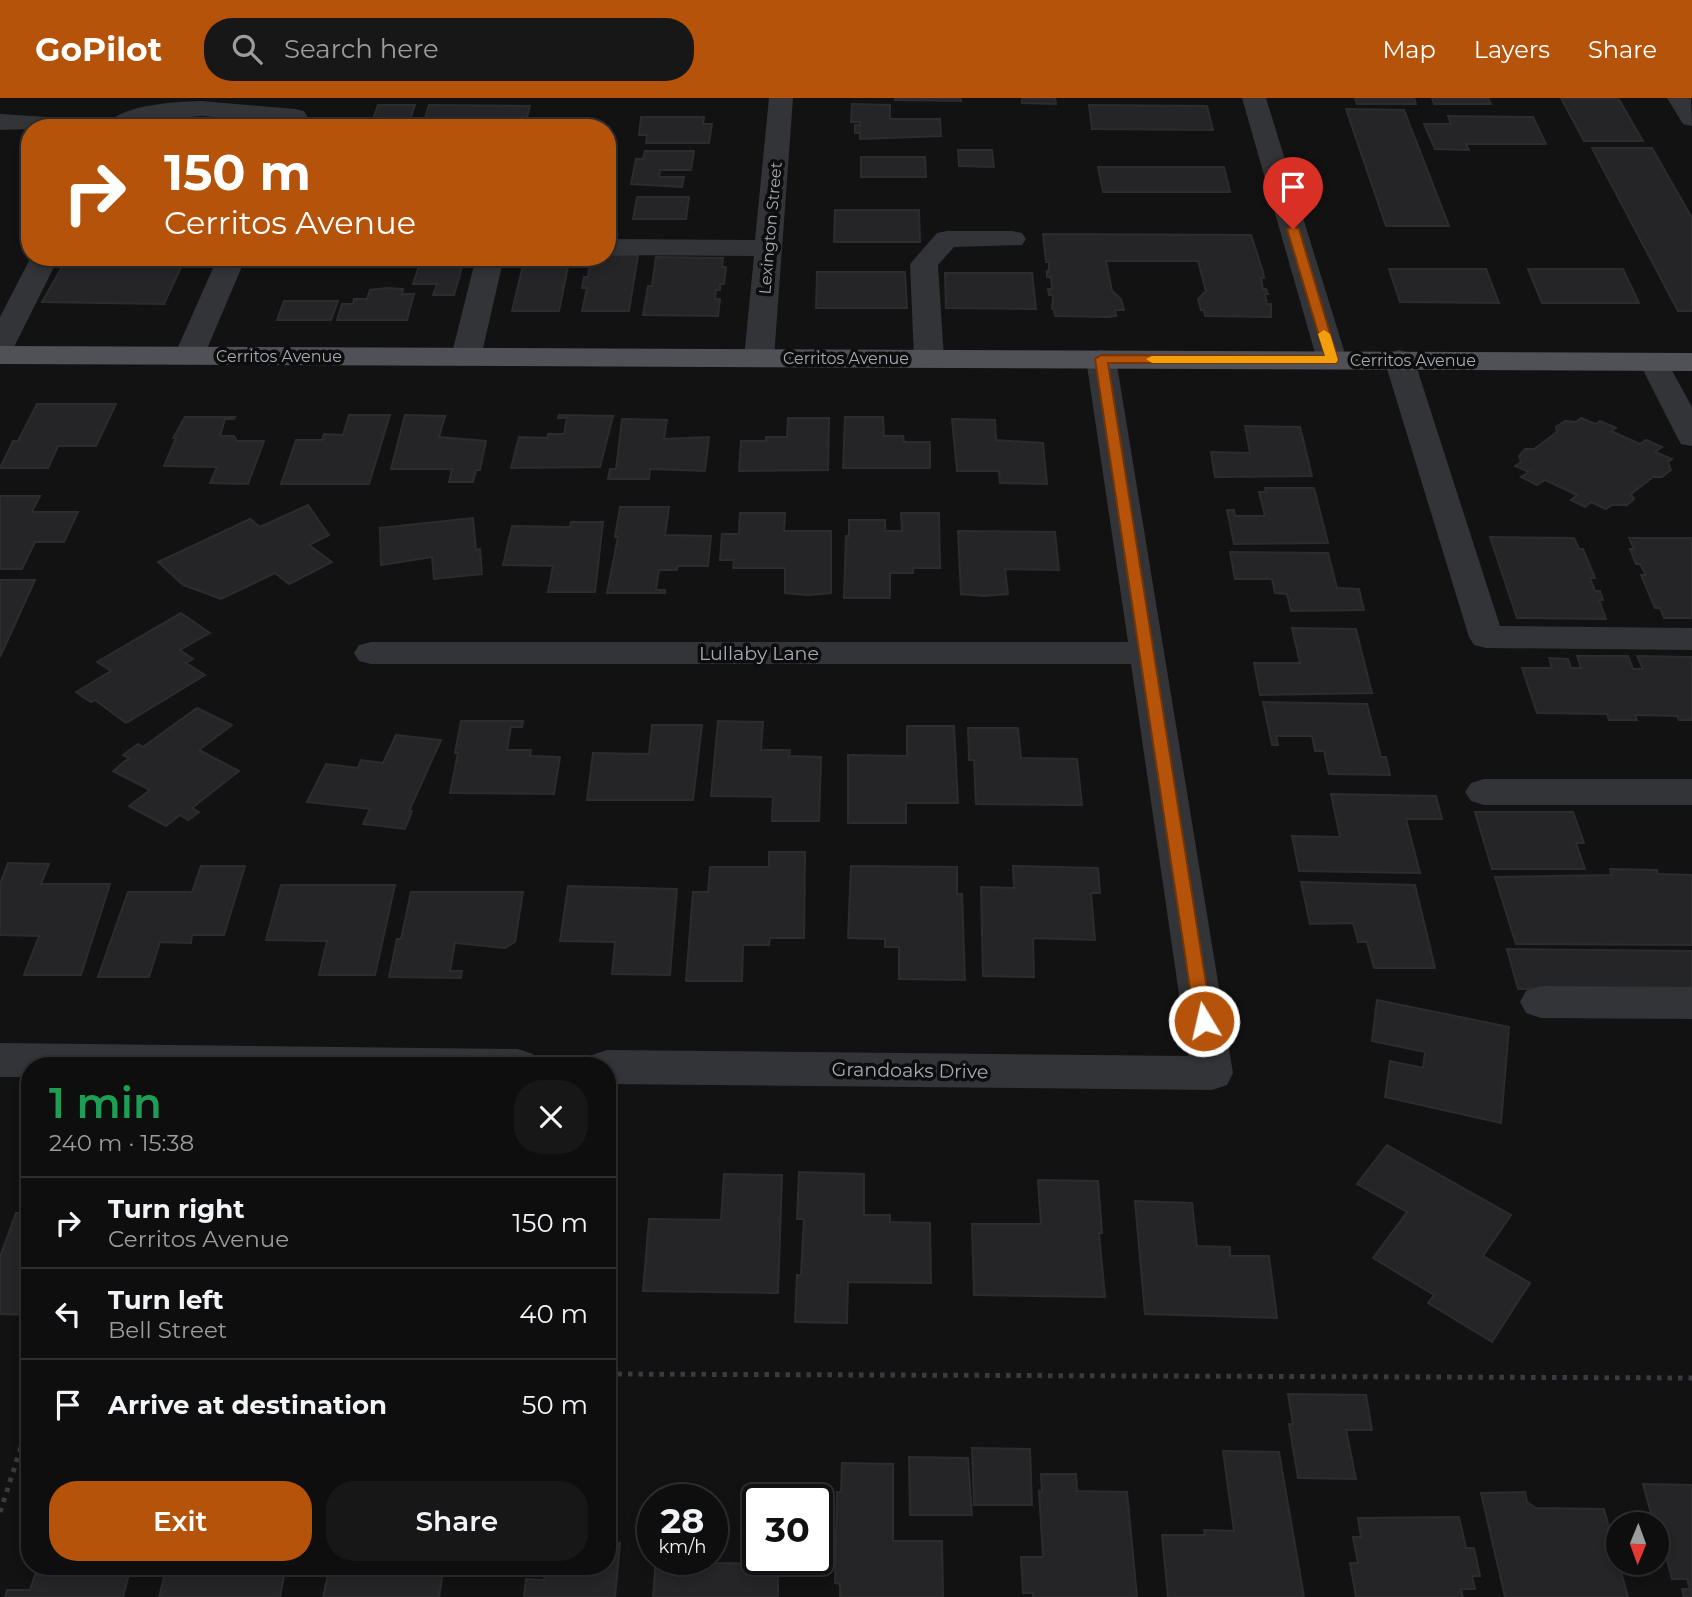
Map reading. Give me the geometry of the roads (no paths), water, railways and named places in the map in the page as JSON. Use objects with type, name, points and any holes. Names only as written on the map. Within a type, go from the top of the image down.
[{"type":"main road","name":"Cerritos Avenue","points":[[0,355],[1692,362]]},
{"type":"street","name":"Lexington Street","points":[[759,358],[781,98]]},
{"type":"street","points":[[1254,98],[1332,360]]},
{"type":"street","points":[[1679,98],[1692,118]]},
{"type":"street","points":[[123,119],[136,112],[177,105],[236,107],[296,114]]},
{"type":"street","points":[[0,122],[21,122]]},
{"type":"street","points":[[929,359],[924,264],[947,239],[1012,239]]},
{"type":"street","points":[[616,247],[768,248]]},
{"type":"street","points":[[0,345],[40,266]]},
{"type":"street","points":[[188,356],[228,266]]},
{"type":"street","points":[[466,357],[488,266]]},
{"type":"street","points":[[1101,359],[1147,653]]},
{"type":"street","points":[[1398,359],[1486,636],[1692,639]]},
{"type":"street","points":[[1654,362],[1692,437]]},
{"type":"street","name":"Lullaby Lane","points":[[371,653],[1147,653]]},
{"type":"street","name":"Grandoaks Drive","points":[[616,1067],[1212,1073],[1147,653]]},
{"type":"street","points":[[1484,792],[1692,792]]},
{"type":"street","points":[[1541,1002],[1692,1003]]},
{"type":"street","points":[[0,1060],[21,1060]]}]
